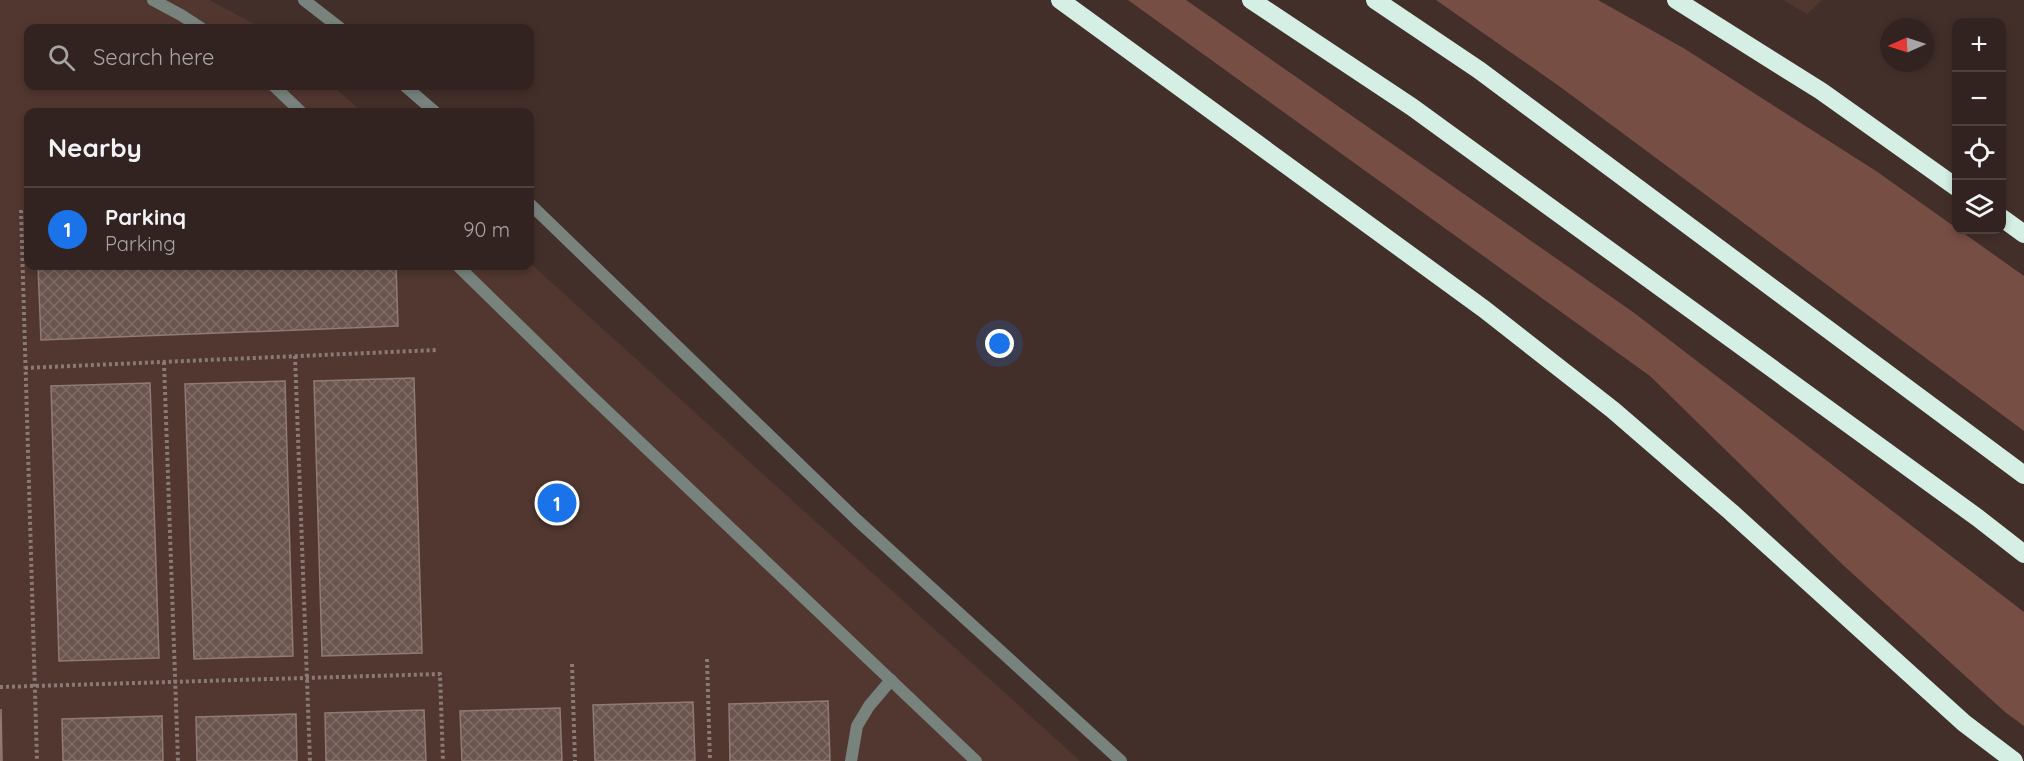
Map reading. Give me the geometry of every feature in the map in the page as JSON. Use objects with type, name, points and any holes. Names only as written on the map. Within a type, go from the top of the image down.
[{"type":"highway","points":[[1060,0],[1484,309],[1613,410],[1731,512],[1957,716],[2014,761]]},
{"type":"highway","points":[[1251,0],[1421,114],[1978,518],[2024,554]]},
{"type":"highway","points":[[1375,0],[1488,77],[2024,475]]},
{"type":"highway","points":[[1676,0],[1821,91],[1952,184]]},
{"type":"highway","points":[[2006,221],[2024,234]]},
{"type":"street","points":[[153,0],[195,24]]},
{"type":"street","points":[[304,0],[335,24]]},
{"type":"street","points":[[278,90],[297,108]]},
{"type":"street","points":[[410,90],[430,108]]},
{"type":"street","points":[[534,208],[857,520],[1120,761]]},
{"type":"street","points":[[462,270],[594,399],[976,761]]},
{"type":"street","points":[[851,761],[857,726],[869,706],[891,680]]},
{"type":"path","points":[[21,210],[37,761]]},
{"type":"path","points":[[26,368],[436,350]]},
{"type":"path","points":[[295,356],[310,761]]},
{"type":"path","points":[[164,362],[178,761]]},
{"type":"path","points":[[707,659],[710,761]]},
{"type":"path","points":[[572,664],[575,761]]},
{"type":"path","points":[[0,687],[440,674],[443,761]]},
{"type":"shaded area","points":[[0,0],[209,0],[254,24],[24,24],[24,90],[337,90],[358,108],[24,108],[24,270],[534,270],[534,267],[1080,761],[0,761]]},
{"type":"shaded area","points":[[1128,0],[1186,0],[1633,312],[2024,612],[2024,726],[2005,712],[1843,565],[1650,376]]},
{"type":"shaded area","points":[[1436,0],[1598,0],[1685,49],[1876,171],[1952,225],[1952,234],[1965,234],[2024,276],[2024,431],[1559,86]]},
{"type":"shaded area","points":[[1783,0],[1822,0],[1807,14]]},
{"type":"building","points":[[38,270],[396,270],[398,326],[41,340]]},
{"type":"building","points":[[414,378],[422,653],[322,656],[314,381]]},
{"type":"building","points":[[285,381],[293,656],[194,659],[185,384]]},
{"type":"building","points":[[150,383],[159,658],[59,661],[51,386]]},
{"type":"building","points":[[828,701],[830,761],[730,761],[729,704]]},
{"type":"building","points":[[693,702],[695,761],[595,761],[593,705]]},
{"type":"building","points":[[560,708],[562,761],[462,761],[460,711]]},
{"type":"building","points":[[1,709],[2,761],[0,761]]},
{"type":"building","points":[[424,710],[426,761],[326,761],[325,713]]},
{"type":"building","points":[[296,714],[297,761],[197,761],[196,717]]},
{"type":"building","points":[[162,716],[163,761],[63,761],[62,719]]},
{"type":"place","name":"Parkinq","points":[[557,503]]}]
